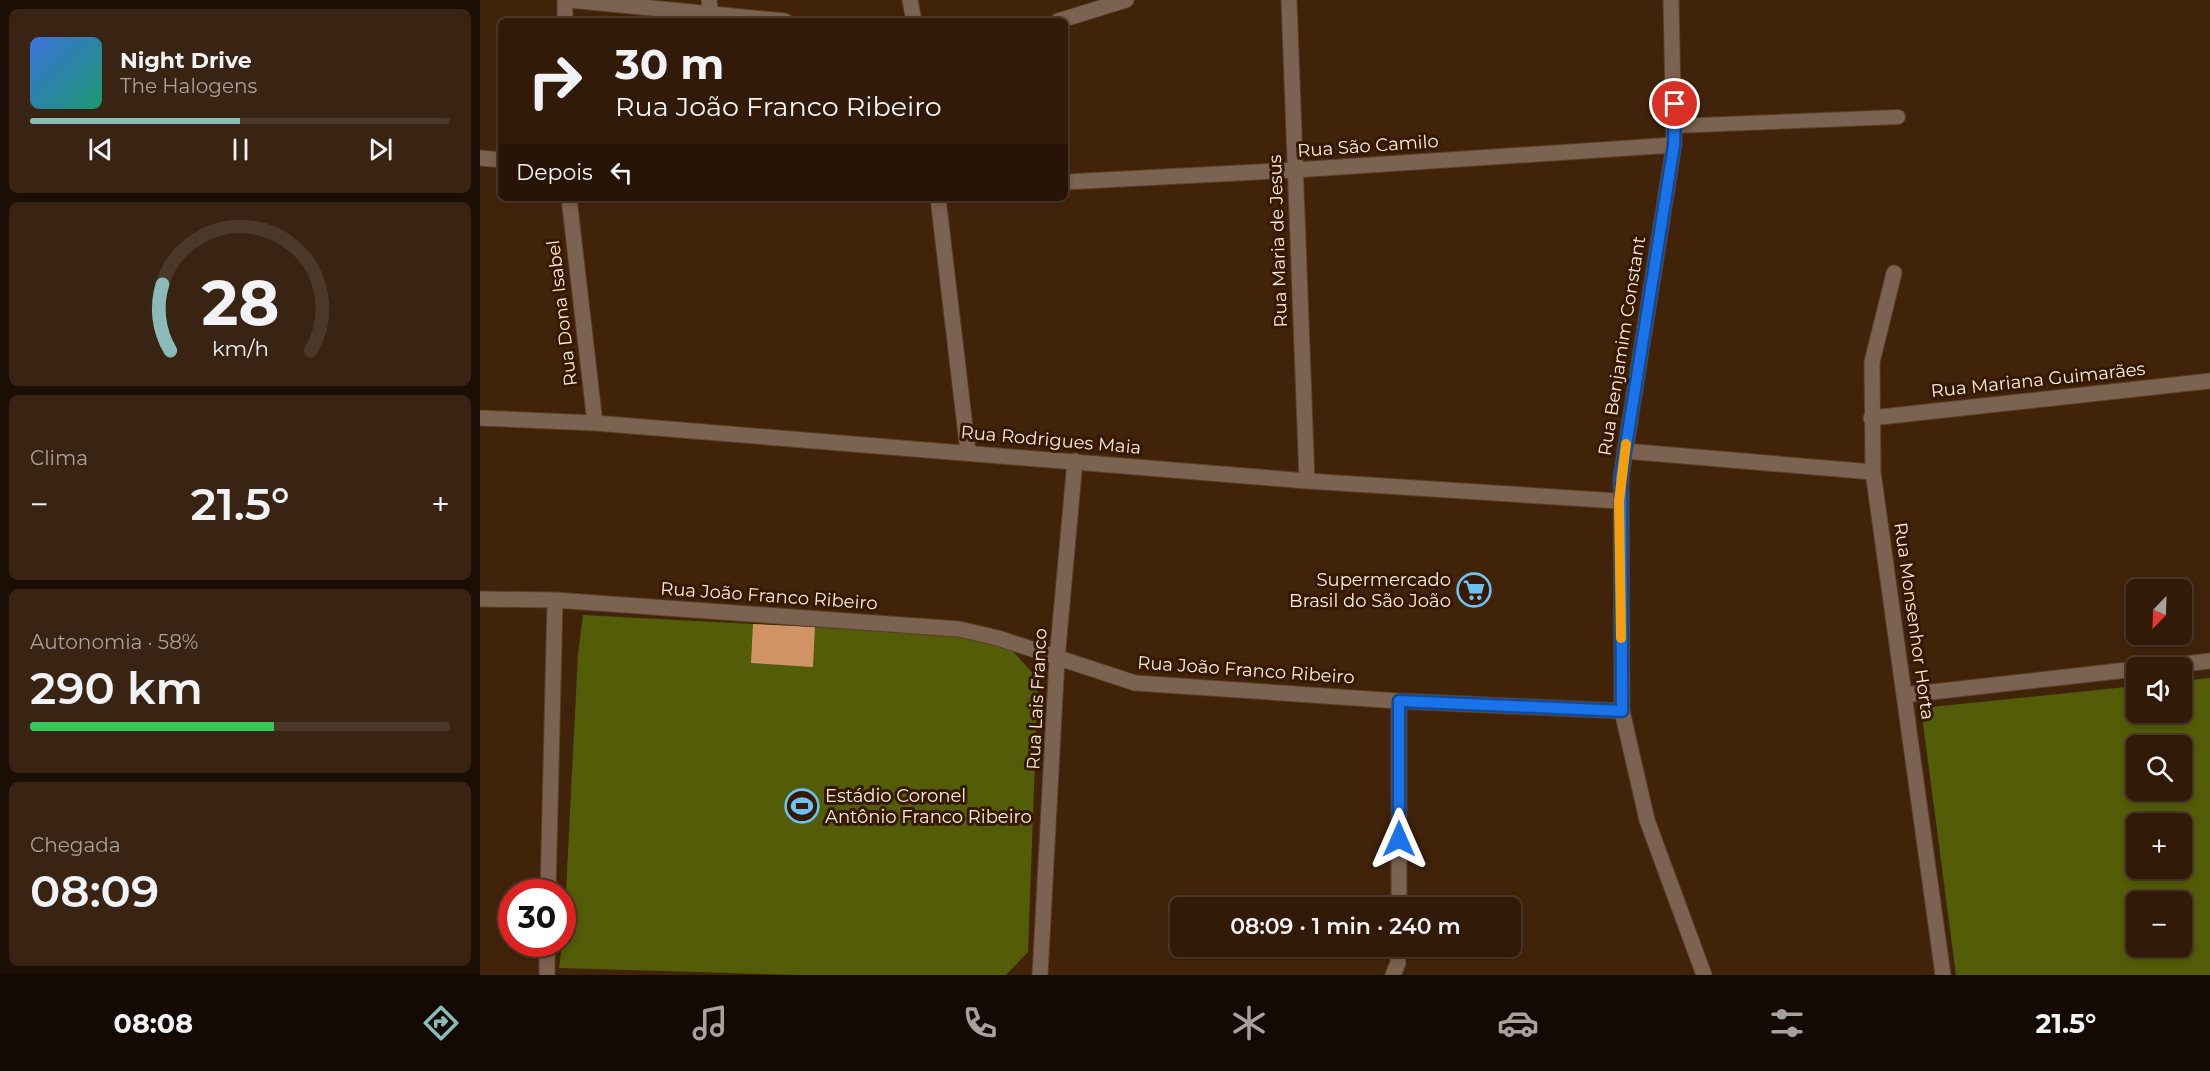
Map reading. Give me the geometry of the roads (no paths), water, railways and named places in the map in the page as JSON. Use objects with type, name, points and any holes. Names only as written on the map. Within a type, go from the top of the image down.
[{"type":"street","points":[[565,18],[567,0],[710,8],[768,18]]},
{"type":"street","points":[[910,0],[913,18]]},
{"type":"street","points":[[1068,18],[1126,0]]},
{"type":"street","name":"Rua Maria de Jesus","points":[[1289,0],[1307,481]]},
{"type":"street","name":"Rua Benjamim Constant","points":[[1671,0],[1674,145],[1619,501],[1622,711],[1647,820],[1704,975]]},
{"type":"street","name":"Rua São Camilo","points":[[1068,182],[1294,170],[1674,145]]},
{"type":"street","points":[[480,158],[498,160]]},
{"type":"street","name":"Rua Dona Isabel","points":[[569,201],[595,423]]},
{"type":"street","points":[[938,201],[968,452]]},
{"type":"street","name":"Rua Monsenhor Horta","points":[[1894,273],[1872,362],[1873,472],[1943,975]]},
{"type":"street","name":"Rua Mariana Guimarães","points":[[1871,418],[2210,381]]},
{"type":"street","name":"Rua Rodrigues Maia","points":[[480,418],[595,423],[1307,481],[1619,501]]},
{"type":"street","points":[[1625,451],[1873,472]]},
{"type":"street","name":"Rua Lais Franco","points":[[1040,975],[1057,659],[1075,461]]},
{"type":"street","name":"Rua João Franco Ribeiro","points":[[480,598],[555,600],[959,629],[998,638],[1135,683],[1399,701],[1622,711]]},
{"type":"street","points":[[548,879],[555,600]]},
{"type":"street","points":[[2192,663],[2210,661]]},
{"type":"street","points":[[1905,695],[2126,670]]},
{"type":"street","points":[[1399,701],[1399,897]]},
{"type":"street","points":[[547,957],[547,975]]},
{"type":"lane","points":[[1675,126],[1898,117]]},
{"type":"place","name":"Supermercado Brasil do São João","points":[[1474,590]]},
{"type":"place","name":"Estádio Coronel Antônio Franco Ribeiro","points":[[802,806]]}]
